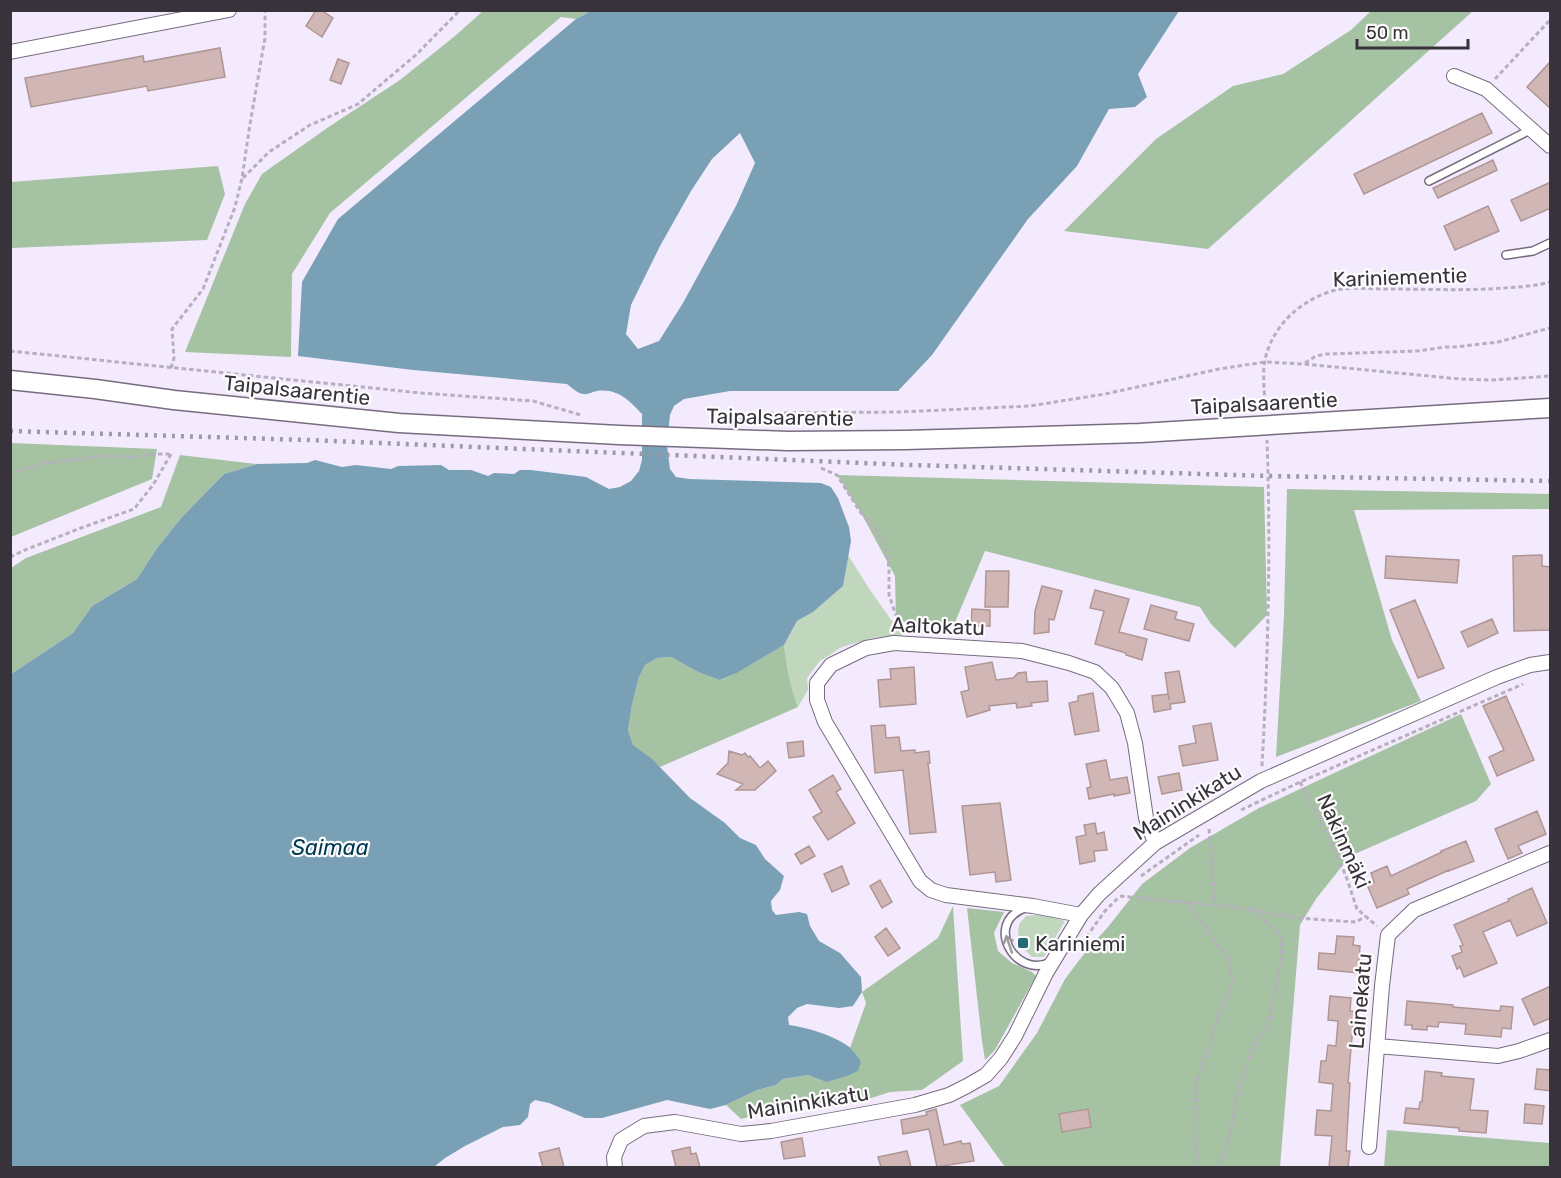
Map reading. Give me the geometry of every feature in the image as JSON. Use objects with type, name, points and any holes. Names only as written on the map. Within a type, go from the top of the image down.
[{"type":"main road","name":"Taipalsaarentie","points":[[10,380],[174,400],[399,423],[619,435],[800,441],[1015,438],[1140,433],[1551,408]]},
{"type":"street","points":[[10,52],[230,10]]},
{"type":"street","points":[[1454,76],[1486,89],[1551,146]]},
{"type":"street","name":"Aaltokatu","points":[[1081,915],[1034,906],[946,895],[931,890],[920,881],[825,722],[817,700],[817,683],[831,665],[866,648],[894,643],[1022,651],[1095,672],[1112,688],[1126,713],[1135,743],[1146,818],[1155,843]]},
{"type":"street","name":"Maininkikatu","points":[[615,1167],[614,1157],[621,1140],[644,1126],[675,1122],[741,1134],[771,1131],[915,1105],[949,1095],[968,1086],[986,1075],[1001,1058],[1015,1036],[1053,961],[1081,915],[1099,894],[1155,843],[1261,781],[1497,677],[1530,665],[1551,662]]},
{"type":"street","name":"Lainekatu","points":[[1369,1147],[1388,936],[1414,910],[1551,853]]},
{"type":"street","points":[[1377,1046],[1498,1056],[1551,1040]]},
{"type":"lane","points":[[1429,181],[1532,129]]},
{"type":"lane","points":[[1506,255],[1533,251],[1551,243]]},
{"type":"lane","points":[[1034,906],[1018,910],[1011,915],[1006,925],[1008,946],[1020,961],[1029,964],[1040,966],[1053,961]]},
{"type":"path","points":[[171,368],[174,357],[172,329],[203,289],[231,218],[242,178],[266,38],[265,10]]},
{"type":"path","points":[[242,178],[269,152],[310,125],[358,104],[417,54],[460,10]]},
{"type":"path","points":[[1486,89],[1551,20]]},
{"type":"path","name":"Kariniementie","points":[[1265,413],[1265,362],[1268,350],[1289,316],[1317,296],[1337,290],[1485,290],[1551,282]]},
{"type":"path","points":[[1305,364],[1316,356],[1326,354],[1455,348],[1498,342],[1551,328]]},
{"type":"path","points":[[10,351],[421,393],[533,401],[588,418]]},
{"type":"path","points":[[718,423],[768,413],[900,412],[1030,406],[1105,394],[1219,369],[1265,362],[1460,379],[1492,380],[1551,376]]},
{"type":"path","points":[[1261,781],[1269,601],[1267,438]]},
{"type":"path","points":[[10,473],[45,463],[92,457],[170,454],[153,485],[134,509],[10,557]]},
{"type":"path","points":[[821,468],[837,475],[861,513],[876,529],[887,552],[889,595],[899,624],[915,644]]},
{"type":"path","points":[[1232,816],[1300,782],[1531,681]]},
{"type":"path","name":"Nakinmäki","points":[[1300,782],[1346,876],[1357,909],[1388,936]]},
{"type":"path","points":[[1210,827],[1215,905]]},
{"type":"path","points":[[1135,882],[1199,835]]},
{"type":"path","points":[[1079,948],[1105,911],[1128,889]]},
{"type":"path","points":[[1120,896],[1215,905],[1297,918],[1356,922],[1366,916]]},
{"type":"path","points":[[1186,902],[1227,957],[1233,980],[1197,1086],[1194,1139],[1200,1167]]},
{"type":"path","points":[[1219,1167],[1228,1141],[1238,1092],[1253,1045],[1268,1025],[1282,958],[1281,934],[1254,910]]},
{"type":"green space","points":[[483,11],[591,11],[576,19],[561,17],[330,213],[292,274],[291,357],[185,352],[245,204],[262,174],[400,80]]},
{"type":"green space","points":[[1371,11],[1473,11],[1208,249],[1064,231],[1156,139],[1233,86],[1283,74],[1351,30]]},
{"type":"green space","points":[[218,166],[225,194],[207,240],[11,248],[11,182]]},
{"type":"green space","points":[[11,443],[157,449],[152,479],[11,537]]},
{"type":"green space","points":[[180,455],[257,464],[224,474],[182,517],[157,548],[137,579],[92,606],[73,633],[11,674],[11,568],[26,558],[161,507]]},
{"type":"green space","points":[[837,475],[1264,487],[1267,615],[1235,648],[1211,624],[1200,607],[985,551],[953,627],[896,621],[895,576],[861,513]]},
{"type":"green space","points":[[1287,489],[1550,494],[1550,509],[1354,510],[1392,640],[1421,701],[1276,757],[1284,615]]},
{"type":"green space","points":[[848,555],[902,635],[872,638],[842,647],[820,661],[807,678],[808,690],[798,707],[791,691],[786,669],[784,645],[797,621],[813,612],[843,586]]},
{"type":"green space","points":[[784,645],[789,676],[798,707],[660,767],[633,745],[628,730],[639,677],[645,665],[657,658],[671,657],[698,672],[721,680]]},
{"type":"green space","points":[[1461,714],[1491,784],[1476,801],[1350,856],[1316,899],[1300,925],[1280,1167],[1005,1167],[960,1105],[999,1086],[1037,1033],[1065,979],[1142,884],[1190,848],[1259,808]]},
{"type":"green space","points":[[953,906],[963,1061],[922,1090],[890,1092],[859,1102],[830,1107],[800,1103],[741,1119],[726,1105],[757,1090],[776,1085],[783,1079],[808,1075],[826,1082],[861,1061],[850,1048],[866,1003],[862,992],[938,938]]},
{"type":"green space","points":[[967,908],[1004,912],[994,933],[998,951],[1012,963],[1036,976],[995,1050],[985,1060],[982,1041]]},
{"type":"green space","points":[[1045,915],[1065,921],[1044,957],[1032,957],[1023,948],[1018,935],[1019,924],[1026,916]]},
{"type":"green space","points":[[1387,1130],[1550,1143],[1550,1167],[1384,1167]]},
{"type":"water","name":"Saimaa","points":[[591,11],[1179,11],[1138,74],[1147,97],[1135,107],[1109,109],[1077,166],[1028,219],[932,355],[898,391],[730,391],[684,399],[674,406],[670,415],[667,446],[670,469],[676,477],[821,483],[831,487],[838,498],[849,527],[851,541],[843,586],[813,612],[797,621],[784,645],[737,673],[720,680],[698,672],[671,657],[657,658],[645,665],[639,677],[628,730],[633,745],[652,759],[690,798],[725,823],[740,838],[756,845],[765,859],[784,876],[780,890],[771,901],[772,910],[776,915],[799,912],[807,914],[810,926],[819,941],[840,953],[861,977],[862,992],[853,1006],[839,1008],[807,1004],[797,1008],[788,1017],[789,1025],[820,1032],[848,1046],[861,1061],[858,1071],[826,1082],[808,1075],[783,1079],[776,1085],[710,1109],[667,1100],[602,1118],[585,1118],[549,1103],[535,1100],[530,1104],[528,1117],[520,1125],[503,1127],[465,1146],[434,1167],[11,1168],[11,674],[73,633],[92,606],[137,579],[157,548],[182,517],[224,474],[257,464],[307,463],[315,460],[342,467],[356,465],[391,469],[398,466],[441,465],[449,470],[471,470],[488,476],[494,473],[514,474],[520,470],[531,470],[586,477],[609,489],[620,487],[631,481],[639,471],[642,460],[642,414],[617,393],[597,391],[583,394],[567,384],[413,370],[298,356],[302,282],[338,219],[576,19]],"holes":[[[740,133],[755,163],[736,206],[683,303],[659,341],[638,349],[626,334],[631,305],[660,246],[691,191],[712,159]]]},
{"type":"building","points":[[316,10],[321,10],[333,18],[322,37],[306,26]]},
{"type":"building","points":[[220,48],[225,77],[148,91],[147,86],[31,107],[25,78],[143,56],[144,62]]},
{"type":"building","points":[[338,59],[349,63],[341,84],[330,80]]},
{"type":"building","points":[[1551,61],[1551,109],[1527,87]]},
{"type":"building","points":[[1482,113],[1492,133],[1364,194],[1354,174]]},
{"type":"building","points":[[1493,160],[1497,170],[1438,198],[1433,188]]},
{"type":"building","points":[[1551,182],[1551,208],[1521,221],[1511,200]]},
{"type":"building","points":[[1488,206],[1499,231],[1455,250],[1444,226]]},
{"type":"building","points":[[1542,555],[1542,566],[1551,567],[1551,630],[1514,631],[1513,556]]},
{"type":"building","points":[[1386,556],[1459,560],[1457,583],[1385,578]]},
{"type":"building","points":[[986,571],[1009,571],[1008,607],[985,607]]},
{"type":"building","points":[[1042,586],[1062,591],[1054,620],[1049,619],[1049,632],[1034,634],[1035,611]]},
{"type":"building","points":[[1095,590],[1129,599],[1119,632],[1147,639],[1142,660],[1095,644],[1104,611],[1090,608]]},
{"type":"building","points":[[1415,600],[1444,668],[1418,678],[1390,610]]},
{"type":"building","points":[[1151,605],[1177,612],[1175,619],[1194,624],[1189,641],[1144,629]]},
{"type":"building","points":[[972,609],[990,610],[990,626],[971,626]]},
{"type":"building","points":[[1492,619],[1498,633],[1468,647],[1461,632]]},
{"type":"building","points":[[992,662],[996,680],[1013,678],[1018,673],[1026,672],[1027,682],[1047,681],[1048,701],[1017,708],[1016,703],[989,706],[990,710],[967,717],[961,692],[969,690],[965,667]]},
{"type":"building","points":[[914,667],[916,704],[880,707],[878,680],[891,679],[890,669]]},
{"type":"building","points":[[1179,671],[1185,702],[1170,704],[1171,709],[1154,712],[1152,696],[1168,694],[1169,700],[1165,673]]},
{"type":"building","points":[[1093,693],[1099,731],[1075,735],[1069,703],[1078,701],[1078,696]]},
{"type":"building","points":[[1506,696],[1534,760],[1497,776],[1489,757],[1504,750],[1483,706]]},
{"type":"building","points":[[1211,723],[1218,760],[1183,766],[1179,746],[1196,743],[1193,726]]},
{"type":"building","points":[[885,725],[886,738],[899,737],[901,751],[915,750],[915,753],[929,751],[930,763],[928,763],[936,832],[910,834],[903,770],[875,773],[871,726]]},
{"type":"building","points":[[803,741],[804,756],[789,758],[787,743]]},
{"type":"building","points":[[729,751],[742,755],[745,753],[760,768],[768,761],[776,771],[755,790],[736,790],[743,784],[717,774],[728,763]]},
{"type":"building","points":[[1106,760],[1110,780],[1127,777],[1130,793],[1089,799],[1087,788],[1091,787],[1086,764]]},
{"type":"building","points":[[1179,773],[1182,790],[1162,794],[1158,777]]},
{"type":"building","points":[[833,775],[841,789],[836,792],[855,823],[828,840],[813,817],[822,812],[809,790]]},
{"type":"building","points":[[1000,803],[1011,880],[996,882],[995,872],[970,875],[962,806]]},
{"type":"building","points":[[1537,811],[1546,834],[1518,846],[1522,853],[1508,859],[1495,829]]},
{"type":"building","points":[[1095,823],[1097,834],[1104,832],[1107,850],[1094,851],[1095,861],[1080,864],[1076,837],[1086,835],[1084,825]]},
{"type":"building","points":[[1466,841],[1474,861],[1407,889],[1409,894],[1377,908],[1367,885],[1374,882],[1371,873],[1387,866],[1391,876]]},
{"type":"building","points":[[809,846],[815,856],[801,864],[795,854]]},
{"type":"building","points":[[842,866],[849,884],[832,892],[824,874]]},
{"type":"building","points":[[880,880],[892,902],[882,908],[870,886]]},
{"type":"building","points":[[1532,888],[1547,923],[1517,936],[1510,920],[1483,932],[1497,963],[1464,977],[1460,967],[1457,969],[1452,956],[1462,952],[1460,946],[1463,945],[1454,925],[1509,901],[1508,899]]},
{"type":"building","points":[[886,928],[900,948],[888,956],[875,937]]},
{"type":"building","points":[[1337,936],[1354,937],[1353,945],[1360,946],[1358,973],[1318,969],[1319,953],[1335,954]]},
{"type":"building","points":[[1551,986],[1551,1018],[1534,1025],[1522,999]]},
{"type":"building","points":[[1330,996],[1351,998],[1350,1011],[1358,1012],[1357,1026],[1353,1026],[1348,1083],[1350,1083],[1346,1151],[1350,1151],[1348,1167],[1329,1167],[1332,1136],[1315,1135],[1317,1110],[1331,1111],[1333,1084],[1319,1082],[1321,1061],[1326,1061],[1328,1045],[1336,1046],[1338,1021],[1328,1020]]},
{"type":"building","points":[[1407,1001],[1500,1011],[1501,1006],[1513,1007],[1511,1029],[1502,1028],[1501,1037],[1465,1034],[1466,1024],[1439,1022],[1438,1027],[1427,1026],[1427,1030],[1412,1029],[1412,1025],[1405,1025]]},
{"type":"building","points":[[1537,1069],[1551,1070],[1551,1091],[1535,1089]]},
{"type":"building","points":[[1425,1071],[1442,1073],[1441,1076],[1474,1079],[1470,1110],[1488,1111],[1486,1133],[1404,1123],[1406,1108],[1419,1109],[1420,1102],[1422,1102]]},
{"type":"building","points":[[1525,1104],[1544,1106],[1542,1124],[1524,1123]]},
{"type":"building","points":[[936,1109],[944,1145],[961,1141],[962,1144],[970,1143],[974,1161],[937,1167],[929,1129],[903,1134],[901,1120],[927,1115],[926,1112]]},
{"type":"building","points":[[1088,1109],[1091,1127],[1062,1132],[1059,1114]]},
{"type":"building","points":[[802,1138],[805,1156],[784,1159],[781,1142]]},
{"type":"building","points":[[690,1147],[691,1154],[696,1153],[700,1167],[676,1167],[672,1151]]},
{"type":"building","points":[[559,1148],[564,1167],[543,1167],[539,1153]]},
{"type":"building","points":[[907,1151],[911,1167],[881,1167],[878,1157]]},
{"type":"railway","points":[[10,431],[308,440],[911,465],[1268,476],[1550,481]]},
{"type":"place","name":"Kariniemi","points":[[1023,943]]}]
